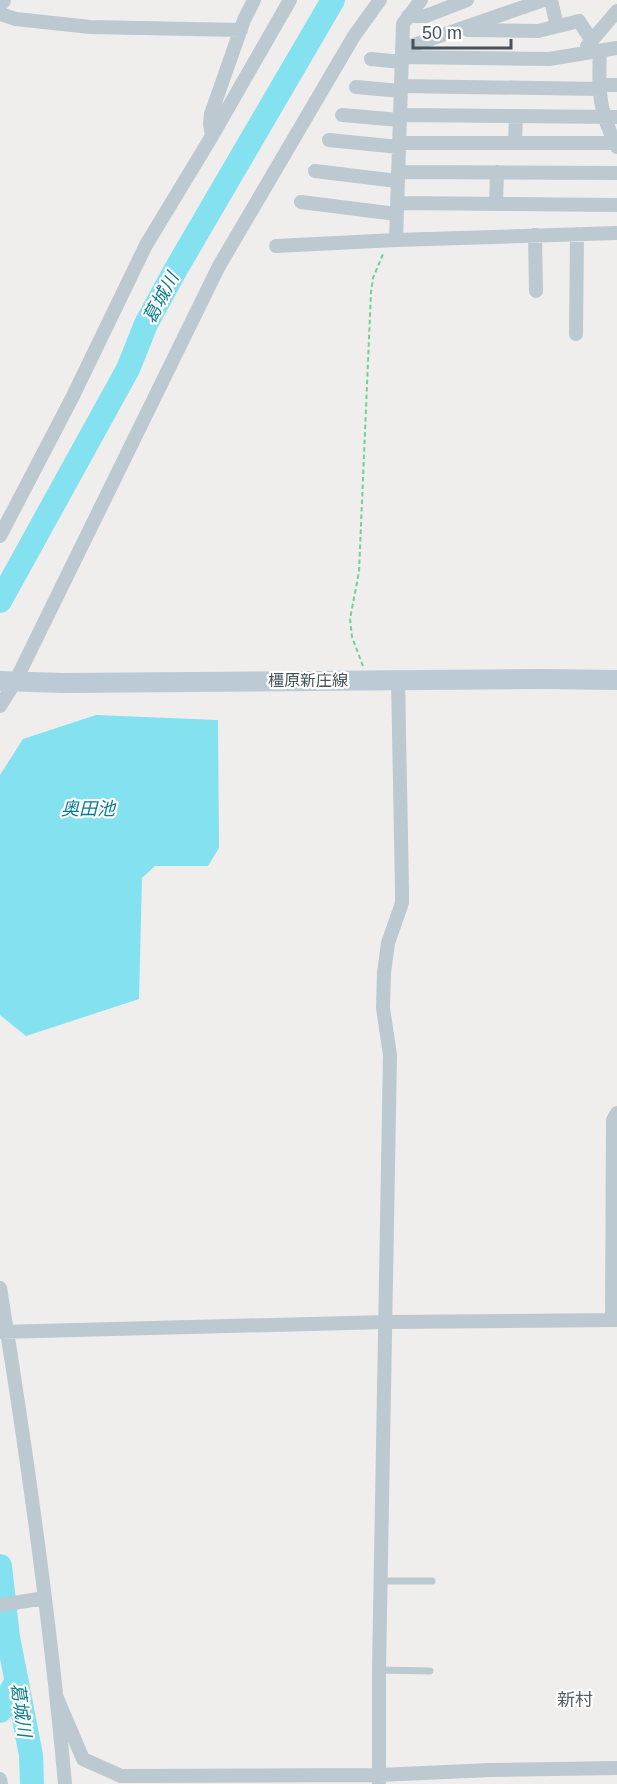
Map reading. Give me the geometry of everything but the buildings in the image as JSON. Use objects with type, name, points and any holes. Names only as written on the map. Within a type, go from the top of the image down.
[{"type":"main road","name":"橿原新庄線","points":[[8,682],[617,680]]},
{"type":"street","points":[[212,136],[210,124],[212,114],[241,30],[254,0]]},
{"type":"street","points":[[0,536],[72,398],[146,245],[290,0]]},
{"type":"street","points":[[0,706],[8,682],[219,266],[354,36],[380,0]]},
{"type":"street","points":[[392,240],[397,209],[403,24],[421,0]]},
{"type":"street","points":[[408,16],[426,16],[467,0]]},
{"type":"street","points":[[402,56],[456,30],[543,0],[557,26]]},
{"type":"street","points":[[596,46],[617,11]]},
{"type":"street","points":[[0,14],[16,19],[90,27],[241,30]]},
{"type":"street","points":[[329,140],[399,145],[516,143],[616,145],[610,117],[599,87],[596,46],[579,21],[538,31],[456,30]]},
{"type":"street","points":[[370,59],[402,56],[549,59],[578,55],[596,46],[617,48]]},
{"type":"street","points":[[356,87],[401,89],[617,85]]},
{"type":"street","points":[[342,115],[610,117]]},
{"type":"street","points":[[516,116],[516,143]]},
{"type":"street","points":[[315,171],[398,177],[497,172],[617,172]]},
{"type":"street","points":[[496,204],[497,172]]},
{"type":"street","points":[[301,202],[397,209],[496,204],[617,205]]},
{"type":"street","points":[[276,246],[617,233]]},
{"type":"street","points":[[576,334],[577,234]]},
{"type":"street","points":[[535,235],[536,291]]},
{"type":"street","points":[[379,1780],[390,1055],[383,1008],[388,944],[402,903],[398,679]]},
{"type":"street","points":[[2,1332],[614,1320],[613,1120],[617,1113]]},
{"type":"street","points":[[0,1288],[2,1332],[40,1599],[57,1698],[65,1784]]},
{"type":"street","points":[[0,1605],[40,1599]]},
{"type":"street","points":[[57,1698],[83,1759],[121,1776],[379,1780],[490,1770],[617,1768]]},
{"type":"street","points":[[0,1779],[1,1784]]},
{"type":"lane","points":[[381,1581],[432,1581]]},
{"type":"lane","points":[[379,1670],[430,1671]]},
{"type":"path","points":[[369,680],[352,637],[350,619],[359,572],[371,292],[373,278],[392,240]]},
{"type":"water","name":"奥田池","points":[[96,715],[218,720],[219,848],[208,866],[155,866],[142,878],[139,999],[26,1036],[0,1015],[0,775],[23,739]]},
{"type":"waterway","name":"葛城川","points":[[0,601],[128,369],[146,324],[176,269],[333,0]]},
{"type":"waterway","name":"葛城川","points":[[0,1566],[8,1637],[31,1755],[32,1784]]},
{"type":"waterway","points":[[0,1711],[16,1682]]},
{"type":"district","name":"新村","points":[[575,1700]]}]
